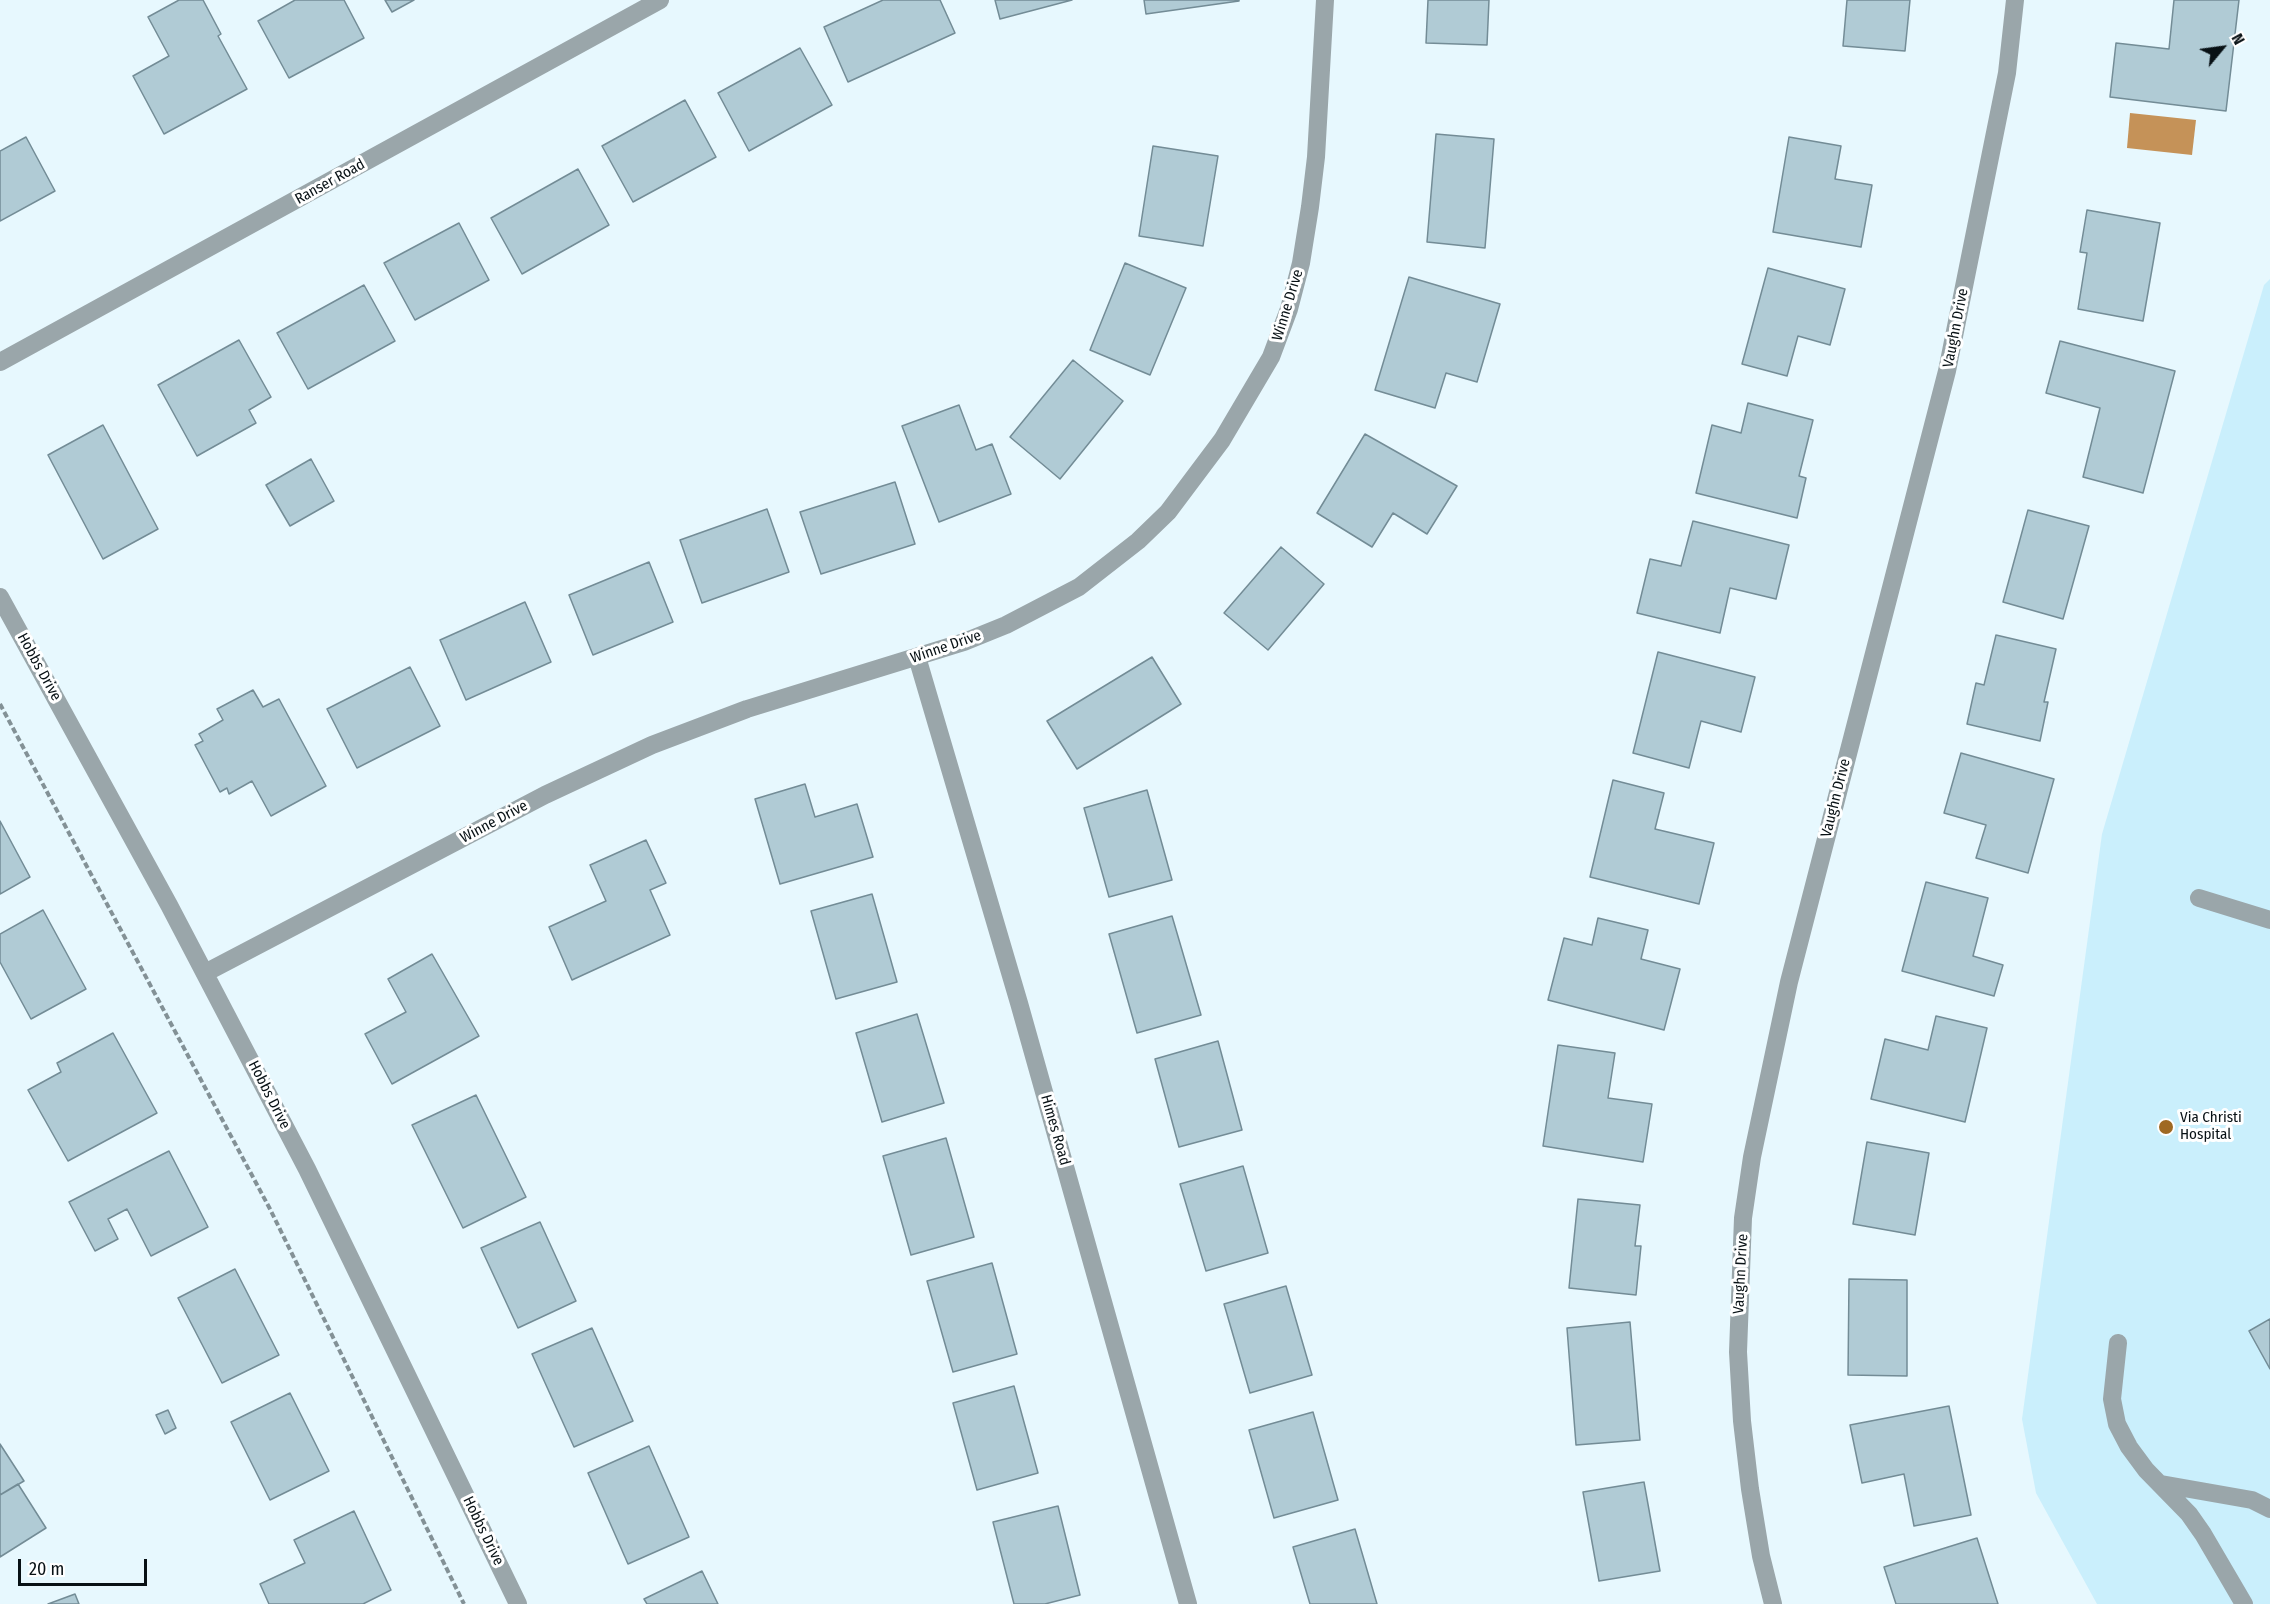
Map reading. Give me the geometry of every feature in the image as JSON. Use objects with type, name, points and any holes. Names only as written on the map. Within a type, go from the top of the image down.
[{"type":"street","name":"Ranser Road","points":[[0,362],[660,0]]},
{"type":"street","name":"Winne Drive","points":[[205,973],[545,795],[620,760],[747,709],[964,642],[1046,606],[1079,587],[1109,564],[1168,512],[1204,465],[1247,400],[1271,357],[1289,309],[1301,263],[1316,157],[1324,0]]},
{"type":"street","name":"Vaughn Drive","points":[[1773,1604],[1750,1489],[1739,1375],[1743,1218],[1752,1157],[1789,982],[1947,371],[2007,74],[2015,0]]},
{"type":"street","name":"Hobbs Drive","points":[[0,597],[205,973],[351,1256],[519,1604]]},
{"type":"street","name":"Himes Road","points":[[916,657],[997,925],[1188,1604]]},
{"type":"street","points":[[2199,898],[2270,920]]},
{"type":"street","points":[[2118,1343],[2112,1399],[2117,1424],[2129,1447],[2203,1534],[2244,1604]]},
{"type":"street","points":[[2161,1484],[2252,1500],[2270,1509]]},
{"type":"path","points":[[0,704],[270,1209],[464,1604]]},
{"type":"shaded area","points":[[2130,113],[2196,120],[2192,155],[2127,148]]},
{"type":"shaded area","name":"Via Christi Hospital","points":[[2270,279],[2270,1604],[2097,1604],[2036,1493],[2022,1419],[2102,834],[2264,285]]},
{"type":"building","points":[[179,0],[203,0],[221,34],[218,36],[247,89],[164,134],[133,76],[169,56],[148,17]]},
{"type":"building","points":[[295,0],[344,0],[364,38],[289,78],[258,21]]},
{"type":"building","points":[[385,0],[414,0],[392,12]]},
{"type":"building","points":[[883,0],[940,0],[955,33],[848,82],[824,27]]},
{"type":"building","points":[[995,0],[1072,0],[1000,19]]},
{"type":"building","points":[[1144,0],[1239,0],[1239,1],[1146,14]]},
{"type":"building","points":[[1428,0],[1489,0],[1487,45],[1426,43]]},
{"type":"building","points":[[1847,0],[1910,0],[1905,51],[1843,46]]},
{"type":"building","points":[[2174,0],[2239,0],[2226,111],[2110,97],[2116,43],[2169,49]]},
{"type":"building","points":[[800,48],[832,105],[749,151],[718,93]]},
{"type":"building","points":[[685,100],[716,157],[633,202],[602,146]]},
{"type":"building","points":[[1436,134],[1494,139],[1485,248],[1427,242]]},
{"type":"building","points":[[26,137],[55,191],[0,221],[0,151]]},
{"type":"building","points":[[1789,137],[1841,146],[1835,179],[1872,185],[1861,247],[1773,232]]},
{"type":"building","points":[[1153,146],[1218,156],[1203,246],[1139,236]]},
{"type":"building","points":[[578,169],[609,225],[522,274],[491,218]]},
{"type":"building","points":[[2087,210],[2160,223],[2143,321],[2078,309],[2087,253],[2080,252]]},
{"type":"building","points":[[459,223],[489,280],[415,320],[384,263]]},
{"type":"building","points":[[1125,263],[1186,288],[1150,375],[1090,350]]},
{"type":"building","points":[[1768,268],[1845,289],[1830,345],[1798,336],[1787,376],[1742,364]]},
{"type":"building","points":[[1409,277],[1500,304],[1477,382],[1446,373],[1435,408],[1375,390]]},
{"type":"building","points":[[364,285],[395,341],[308,389],[277,333]]},
{"type":"building","points":[[239,340],[271,397],[249,410],[256,423],[197,456],[158,385]]},
{"type":"building","points":[[2060,341],[2175,371],[2143,493],[2083,477],[2100,408],[2046,393]]},
{"type":"building","points":[[1073,360],[1123,401],[1060,479],[1010,437]]},
{"type":"building","points":[[1748,403],[1813,420],[1799,476],[1806,478],[1797,518],[1696,493],[1712,425],[1741,433]]},
{"type":"building","points":[[959,405],[976,450],[992,444],[1011,494],[939,522],[902,426]]},
{"type":"building","points":[[103,425],[158,529],[103,559],[48,455]]},
{"type":"building","points":[[1365,434],[1457,486],[1427,534],[1393,513],[1372,547],[1317,513]]},
{"type":"building","points":[[311,459],[334,501],[290,526],[266,485]]},
{"type":"building","points":[[895,482],[915,544],[821,574],[800,512]]},
{"type":"building","points":[[767,509],[789,572],[702,603],[680,540]]},
{"type":"building","points":[[2028,510],[2089,526],[2063,619],[2003,602]]},
{"type":"building","points":[[1693,521],[1789,545],[1776,599],[1730,588],[1720,633],[1637,613],[1650,559],[1681,566]]},
{"type":"building","points":[[1281,547],[1324,584],[1268,650],[1224,613]]},
{"type":"building","points":[[649,562],[673,622],[593,655],[569,595]]},
{"type":"building","points":[[525,602],[551,662],[466,700],[440,640]]},
{"type":"building","points":[[1996,635],[2056,649],[2044,702],[2048,702],[2040,741],[1967,724],[1976,683],[1984,685]]},
{"type":"building","points":[[1658,652],[1755,677],[1741,732],[1701,721],[1689,768],[1633,753]]},
{"type":"building","points":[[1152,657],[1181,704],[1077,769],[1047,721]]},
{"type":"building","points":[[410,667],[440,726],[357,768],[327,709]]},
{"type":"building","points":[[253,690],[263,707],[279,699],[326,786],[271,816],[252,781],[229,794],[227,788],[220,792],[195,745],[203,741],[199,734],[223,720],[217,709]]},
{"type":"building","points":[[1961,753],[2054,779],[2028,873],[1976,858],[1986,825],[1944,813]]},
{"type":"building","points":[[1613,780],[1664,793],[1655,829],[1714,843],[1699,904],[1590,877]]},
{"type":"building","points":[[805,784],[815,817],[857,804],[873,857],[780,884],[755,799]]},
{"type":"building","points":[[1147,790],[1172,880],[1109,897],[1084,808]]},
{"type":"building","points":[[0,821],[30,877],[0,894]]},
{"type":"building","points":[[646,840],[666,883],[650,890],[670,935],[572,980],[549,927],[606,901],[590,865]]},
{"type":"building","points":[[1926,882],[1988,898],[1973,956],[2003,965],[1994,996],[1902,971]]},
{"type":"building","points":[[872,894],[897,982],[836,999],[811,911]]},
{"type":"building","points":[[43,910],[86,989],[31,1019],[0,962],[0,934]]},
{"type":"building","points":[[1172,916],[1201,1015],[1137,1033],[1109,934]]},
{"type":"building","points":[[1598,918],[1648,930],[1641,959],[1680,969],[1664,1030],[1548,1000],[1564,938],[1592,945]]},
{"type":"building","points":[[432,954],[479,1036],[392,1084],[365,1034],[406,1012],[388,979]]},
{"type":"building","points":[[917,1014],[944,1103],[882,1122],[856,1033]]},
{"type":"building","points":[[1936,1016],[1987,1028],[1965,1122],[1871,1099],[1885,1039],[1928,1050]]},
{"type":"building","points":[[113,1033],[157,1113],[68,1161],[28,1090],[61,1072],[57,1063]]},
{"type":"building","points":[[1218,1041],[1242,1130],[1179,1147],[1155,1059]]},
{"type":"building","points":[[1558,1045],[1615,1053],[1608,1098],[1652,1104],[1643,1162],[1543,1146]]},
{"type":"building","points":[[476,1095],[526,1197],[463,1228],[412,1125]]},
{"type":"building","points":[[946,1138],[974,1237],[911,1255],[883,1156]]},
{"type":"building","points":[[1867,1142],[1929,1153],[1915,1235],[1853,1224]]},
{"type":"building","points":[[169,1151],[208,1227],[151,1256],[127,1209],[108,1219],[118,1239],[95,1251],[69,1202]]},
{"type":"building","points":[[1243,1166],[1268,1253],[1206,1271],[1180,1184]]},
{"type":"building","points":[[1578,1199],[1640,1205],[1635,1246],[1641,1246],[1636,1295],[1569,1288]]},
{"type":"building","points":[[540,1222],[576,1301],[518,1328],[481,1248]]},
{"type":"building","points":[[992,1263],[1017,1354],[953,1372],[927,1281]]},
{"type":"building","points":[[235,1269],[279,1355],[222,1383],[178,1298]]},
{"type":"building","points":[[1849,1279],[1907,1280],[1907,1376],[1848,1375]]},
{"type":"building","points":[[1286,1286],[1312,1375],[1250,1393],[1224,1304]]},
{"type":"building","points":[[2270,1319],[2270,1369],[2249,1331]]},
{"type":"building","points":[[1630,1322],[1640,1440],[1576,1445],[1567,1328]]},
{"type":"building","points":[[592,1328],[633,1421],[574,1447],[532,1354]]},
{"type":"building","points":[[1014,1386],[1038,1473],[977,1490],[953,1403]]},
{"type":"building","points":[[290,1393],[329,1471],[270,1500],[231,1422]]},
{"type":"building","points":[[1949,1406],[1971,1515],[1914,1526],[1904,1474],[1862,1483],[1850,1425]]},
{"type":"building","points":[[168,1410],[176,1428],[165,1434],[156,1415]]},
{"type":"building","points":[[1313,1412],[1338,1500],[1274,1518],[1249,1430]]},
{"type":"building","points":[[0,1444],[24,1481],[0,1495]]},
{"type":"building","points":[[649,1446],[689,1537],[628,1564],[588,1473]]},
{"type":"building","points":[[1644,1482],[1660,1571],[1599,1581],[1583,1492]]},
{"type":"building","points":[[18,1484],[46,1528],[0,1557],[0,1495]]},
{"type":"building","points":[[1058,1506],[1080,1595],[1045,1604],[1014,1604],[993,1522]]},
{"type":"building","points":[[354,1511],[391,1590],[363,1604],[269,1604],[260,1584],[305,1563],[294,1540]]},
{"type":"building","points":[[1355,1529],[1377,1604],[1310,1604],[1293,1547]]},
{"type":"building","points":[[1977,1538],[1998,1604],[1896,1604],[1884,1567]]},
{"type":"building","points":[[702,1571],[718,1604],[647,1604],[644,1599]]},
{"type":"building","points":[[75,1594],[79,1604],[48,1604]]},
{"type":"place","name":"Via Christi Hospital","points":[[2166,1127]]}]
